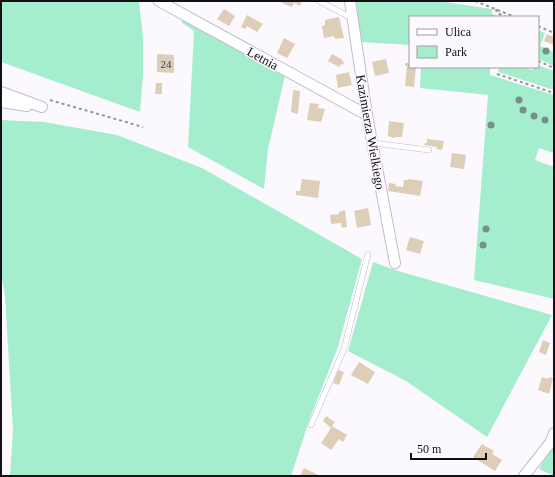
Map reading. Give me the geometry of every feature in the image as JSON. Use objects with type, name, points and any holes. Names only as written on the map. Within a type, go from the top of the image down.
[{"type":"street","name":"Letnia","points":[[159,1],[367,115]]},
{"type":"street","name":"Kazimierza Wielkiego","points":[[350,1],[367,115],[394,263]]},
{"type":"street","points":[[1,92],[42,108],[1,102]]},
{"type":"street","points":[[524,476],[550,443],[554,433]]},
{"type":"lane","points":[[319,1],[352,18]]},
{"type":"lane","points":[[373,143],[429,150]]},
{"type":"lane","points":[[311,425],[344,349],[368,254]]},
{"type":"path","points":[[475,1],[513,16]]},
{"type":"path","points":[[496,9],[497,13],[504,16]]},
{"type":"path","points":[[539,26],[554,33]]},
{"type":"path","points":[[539,61],[554,68]]},
{"type":"path","points":[[497,74],[554,93]]},
{"type":"path","points":[[47,99],[143,127]]},
{"type":"green space","points":[[1,1],[139,1],[143,38],[143,75],[140,112],[1,62]]},
{"type":"green space","points":[[356,1],[438,1],[492,9],[492,14],[497,16],[409,16],[409,45],[361,42]]},
{"type":"green space","points":[[183,19],[285,76],[268,149],[264,189],[188,147],[194,31],[181,22]]},
{"type":"green space","points":[[539,30],[545,33],[540,46],[554,52],[554,66],[539,59]]},
{"type":"green space","points":[[539,65],[554,71],[554,90],[498,72],[499,68],[526,68],[532,70],[533,68],[539,68]]},
{"type":"green space","points":[[421,68],[490,68],[490,75],[554,95],[554,153],[539,148],[535,160],[554,167],[554,299],[474,280],[488,95],[420,88]]},
{"type":"green space","points":[[1,120],[44,122],[117,135],[202,168],[362,259],[338,347],[309,421],[291,476],[10,476],[13,431],[5,296],[1,273]]},
{"type":"green space","points":[[373,262],[398,271],[552,315],[487,437],[406,381],[348,351]]},
{"type":"green space","points":[[554,442],[554,476],[539,469]]},
{"type":"building","points":[[283,1],[302,1],[300,6],[294,3],[292,7],[282,3]]},
{"type":"building","points":[[224,9],[235,16],[229,26],[217,19]]},
{"type":"building","points":[[247,15],[263,24],[257,32],[247,26],[245,29],[241,27]]},
{"type":"building","points":[[339,17],[344,38],[335,39],[334,36],[324,38],[322,26],[325,25],[325,20]]},
{"type":"building","points":[[547,34],[554,37],[554,45],[544,41]]},
{"type":"building","points":[[284,38],[295,44],[287,58],[277,53]]},
{"type":"building","points":[[157,54],[174,55],[174,73],[157,72]]},
{"type":"building","points":[[332,54],[343,60],[343,65],[341,64],[339,67],[328,61]]},
{"type":"building","points":[[386,59],[389,73],[375,76],[372,62]]},
{"type":"building","points":[[405,63],[409,63],[409,68],[416,68],[414,87],[405,86],[407,66],[405,66]]},
{"type":"building","points":[[349,72],[352,85],[338,88],[336,75]]},
{"type":"building","points":[[156,83],[162,83],[162,94],[155,94]]},
{"type":"building","points":[[293,90],[300,91],[297,114],[291,112]]},
{"type":"building","points":[[310,103],[319,104],[318,108],[325,109],[321,122],[307,120]]},
{"type":"building","points":[[389,121],[404,123],[402,137],[394,138],[388,136]]},
{"type":"building","points":[[427,139],[444,141],[442,150],[436,149],[437,147],[424,145],[427,143]]},
{"type":"building","points":[[452,153],[466,155],[464,169],[450,167]]},
{"type":"building","points":[[302,179],[320,181],[318,198],[296,195],[296,191],[300,191]]},
{"type":"building","points":[[408,179],[423,181],[420,196],[388,191],[389,183],[396,184],[395,186],[403,187],[404,180]]},
{"type":"building","points":[[368,208],[371,225],[357,228],[354,211]]},
{"type":"building","points":[[345,210],[347,227],[342,228],[341,223],[331,224],[330,215],[339,214],[339,212]]},
{"type":"building","points":[[410,237],[424,241],[420,254],[406,250]]},
{"type":"building","points":[[543,340],[550,343],[546,355],[539,352]]},
{"type":"building","points":[[359,362],[375,372],[368,384],[351,375]]},
{"type":"building","points":[[338,370],[344,372],[339,385],[333,383]]},
{"type":"building","points":[[542,377],[548,379],[549,377],[553,378],[549,394],[538,390]]},
{"type":"building","points":[[326,416],[335,422],[332,426],[347,435],[343,442],[339,439],[331,450],[321,443],[331,428],[323,421]]},
{"type":"building","points":[[482,444],[494,451],[492,454],[502,460],[495,471],[473,457]]},
{"type":"building","points":[[304,468],[320,476],[300,476]]}]
